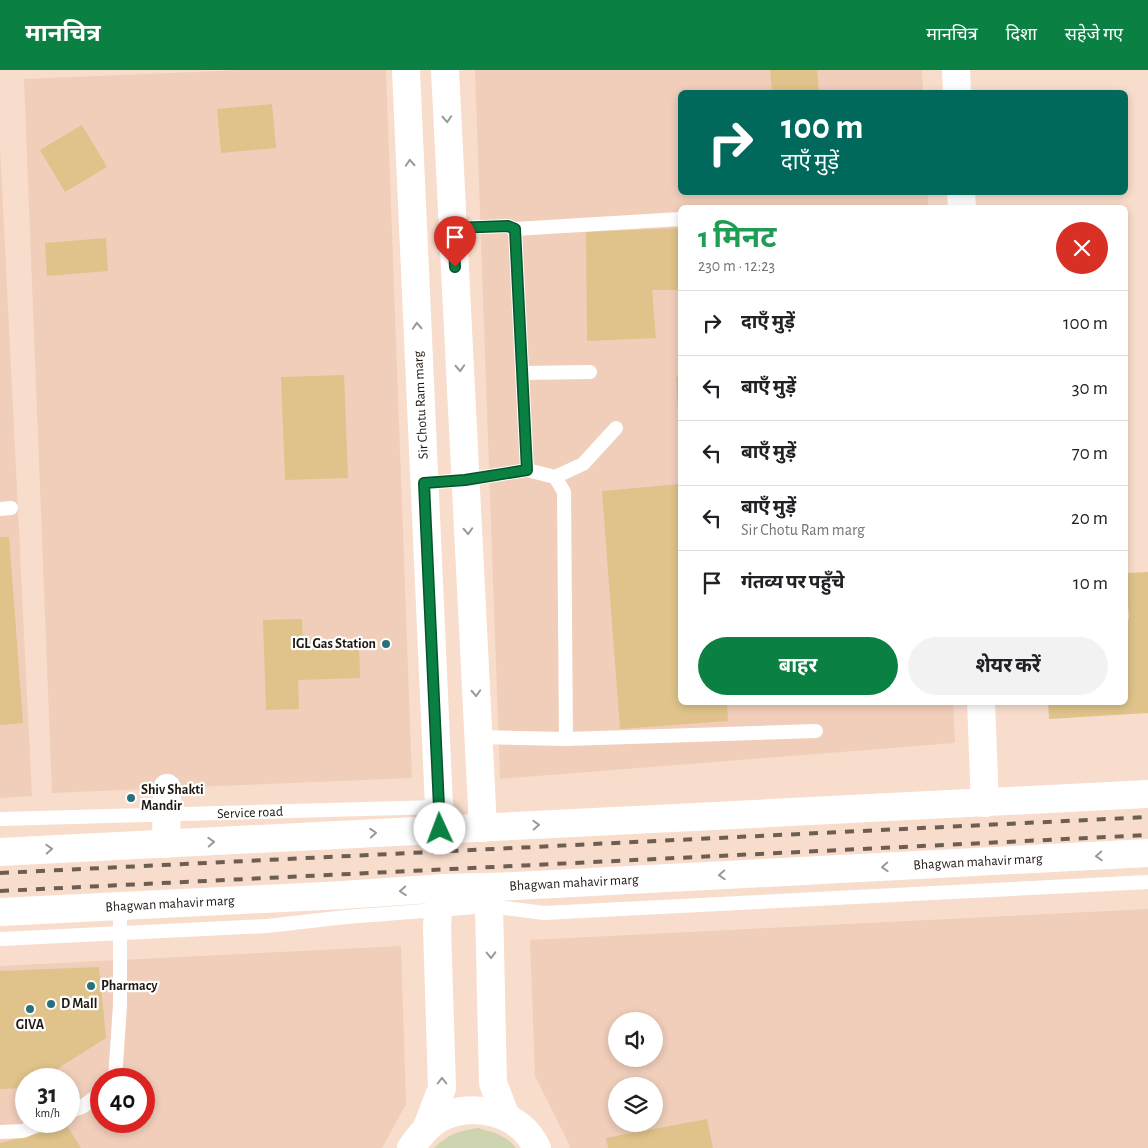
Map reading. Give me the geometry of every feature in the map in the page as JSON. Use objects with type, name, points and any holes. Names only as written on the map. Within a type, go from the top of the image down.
[{"type":"main road","name":"Sir Chotu Ram marg","points":[[406,70],[440,818]]},
{"type":"main road","points":[[445,70],[483,828]]},
{"type":"main road","points":[[956,70],[957,90]]},
{"type":"main road","points":[[981,705],[985,803]]},
{"type":"main road","points":[[166,844],[167,788]]},
{"type":"main road","points":[[0,852],[166,844],[440,818],[483,828],[1148,794]]},
{"type":"main road","name":"Bhagwan mahavir marg","points":[[0,912],[343,895],[441,899],[488,897],[1148,853]]},
{"type":"main road","points":[[488,897],[493,1083],[506,1116]]},
{"type":"main road","points":[[419,1138],[442,1088],[437,937],[441,899]]},
{"type":"main road","points":[[419,1138],[439,1119],[452,1113],[478,1110],[506,1116],[527,1133],[537,1148]]},
{"type":"lane","points":[[453,228],[508,226],[515,229],[678,219]]},
{"type":"lane","points":[[515,229],[527,470]]},
{"type":"lane","points":[[522,373],[590,372]]},
{"type":"lane","points":[[424,483],[465,480],[527,470],[555,477],[583,464],[616,428]]},
{"type":"lane","points":[[555,477],[564,492],[566,739]]},
{"type":"lane","points":[[478,737],[566,739],[816,731]]},
{"type":"lane","name":"Service road","points":[[0,819],[440,818]]},
{"type":"lane","points":[[488,897],[544,913],[1148,882]]},
{"type":"lane","points":[[0,940],[267,926],[346,916],[441,899]]},
{"type":"lane","points":[[116,1068],[120,1005],[120,907]]},
{"type":"lane","points":[[0,1132],[15,1132]]},
{"type":"shaded area","points":[[244,70],[386,70],[412,778],[52,793],[24,79]]},
{"type":"shaded area","points":[[475,70],[922,70],[923,90],[678,90],[678,195],[928,195],[928,205],[678,205],[678,705],[953,705],[955,743],[500,779]]},
{"type":"shaded area","points":[[0,145],[32,796],[0,798]]},
{"type":"shaded area","points":[[1148,909],[1148,1148],[570,1148],[535,1076],[530,940]]},
{"type":"shaded area","points":[[401,946],[406,1104],[382,1148],[0,1148],[0,966]]},
{"type":"green space","points":[[478,1128],[504,1137],[516,1148],[434,1148],[444,1139],[454,1134]]},
{"type":"building","points":[[770,70],[817,70],[819,90],[772,90]]},
{"type":"building","points":[[272,104],[276,148],[221,153],[217,109]]},
{"type":"building","points":[[82,125],[107,167],[65,192],[40,150]]},
{"type":"building","points":[[678,228],[678,290],[652,290],[656,338],[587,341],[586,232]]},
{"type":"building","points":[[106,238],[108,271],[47,276],[45,243]]},
{"type":"building","points":[[344,375],[348,478],[285,480],[281,377]]},
{"type":"building","points":[[676,377],[678,377],[678,410]]},
{"type":"building","points":[[678,484],[678,705],[727,705],[728,721],[620,729],[602,491]]},
{"type":"building","points":[[0,537],[9,537],[23,723],[0,725]]},
{"type":"building","points":[[1148,572],[1148,713],[1049,719],[1048,705],[1128,705],[1128,573]]},
{"type":"building","points":[[302,619],[303,642],[359,641],[360,678],[298,680],[299,709],[266,710],[263,620]]},
{"type":"building","name":"D Mall","points":[[99,967],[106,1038],[58,1068],[15,1068],[15,1088],[0,1089],[0,971]]},
{"type":"building","points":[[707,1119],[713,1148],[608,1148],[606,1138],[638,1132],[663,1132],[663,1127]]},
{"type":"building","points":[[39,1133],[71,1133],[81,1148],[0,1148],[0,1143]]},
{"type":"railway","points":[[0,873],[1148,817]]},
{"type":"railway","points":[[0,891],[1148,835]]},
{"type":"place","name":"IGL Gas Station","points":[[386,644]]},
{"type":"place","name":"Shiv Shakti Mandir","points":[[131,798]]},
{"type":"place","name":"Pharmacy","points":[[91,986]]},
{"type":"place","name":"D Mall","points":[[51,1004]]},
{"type":"place","name":"GIVA","points":[[30,1009]]},
{"type":"route","points":[[440,829],[424,483],[465,480],[527,470],[515,229],[508,226],[453,228],[455,267]]}]
